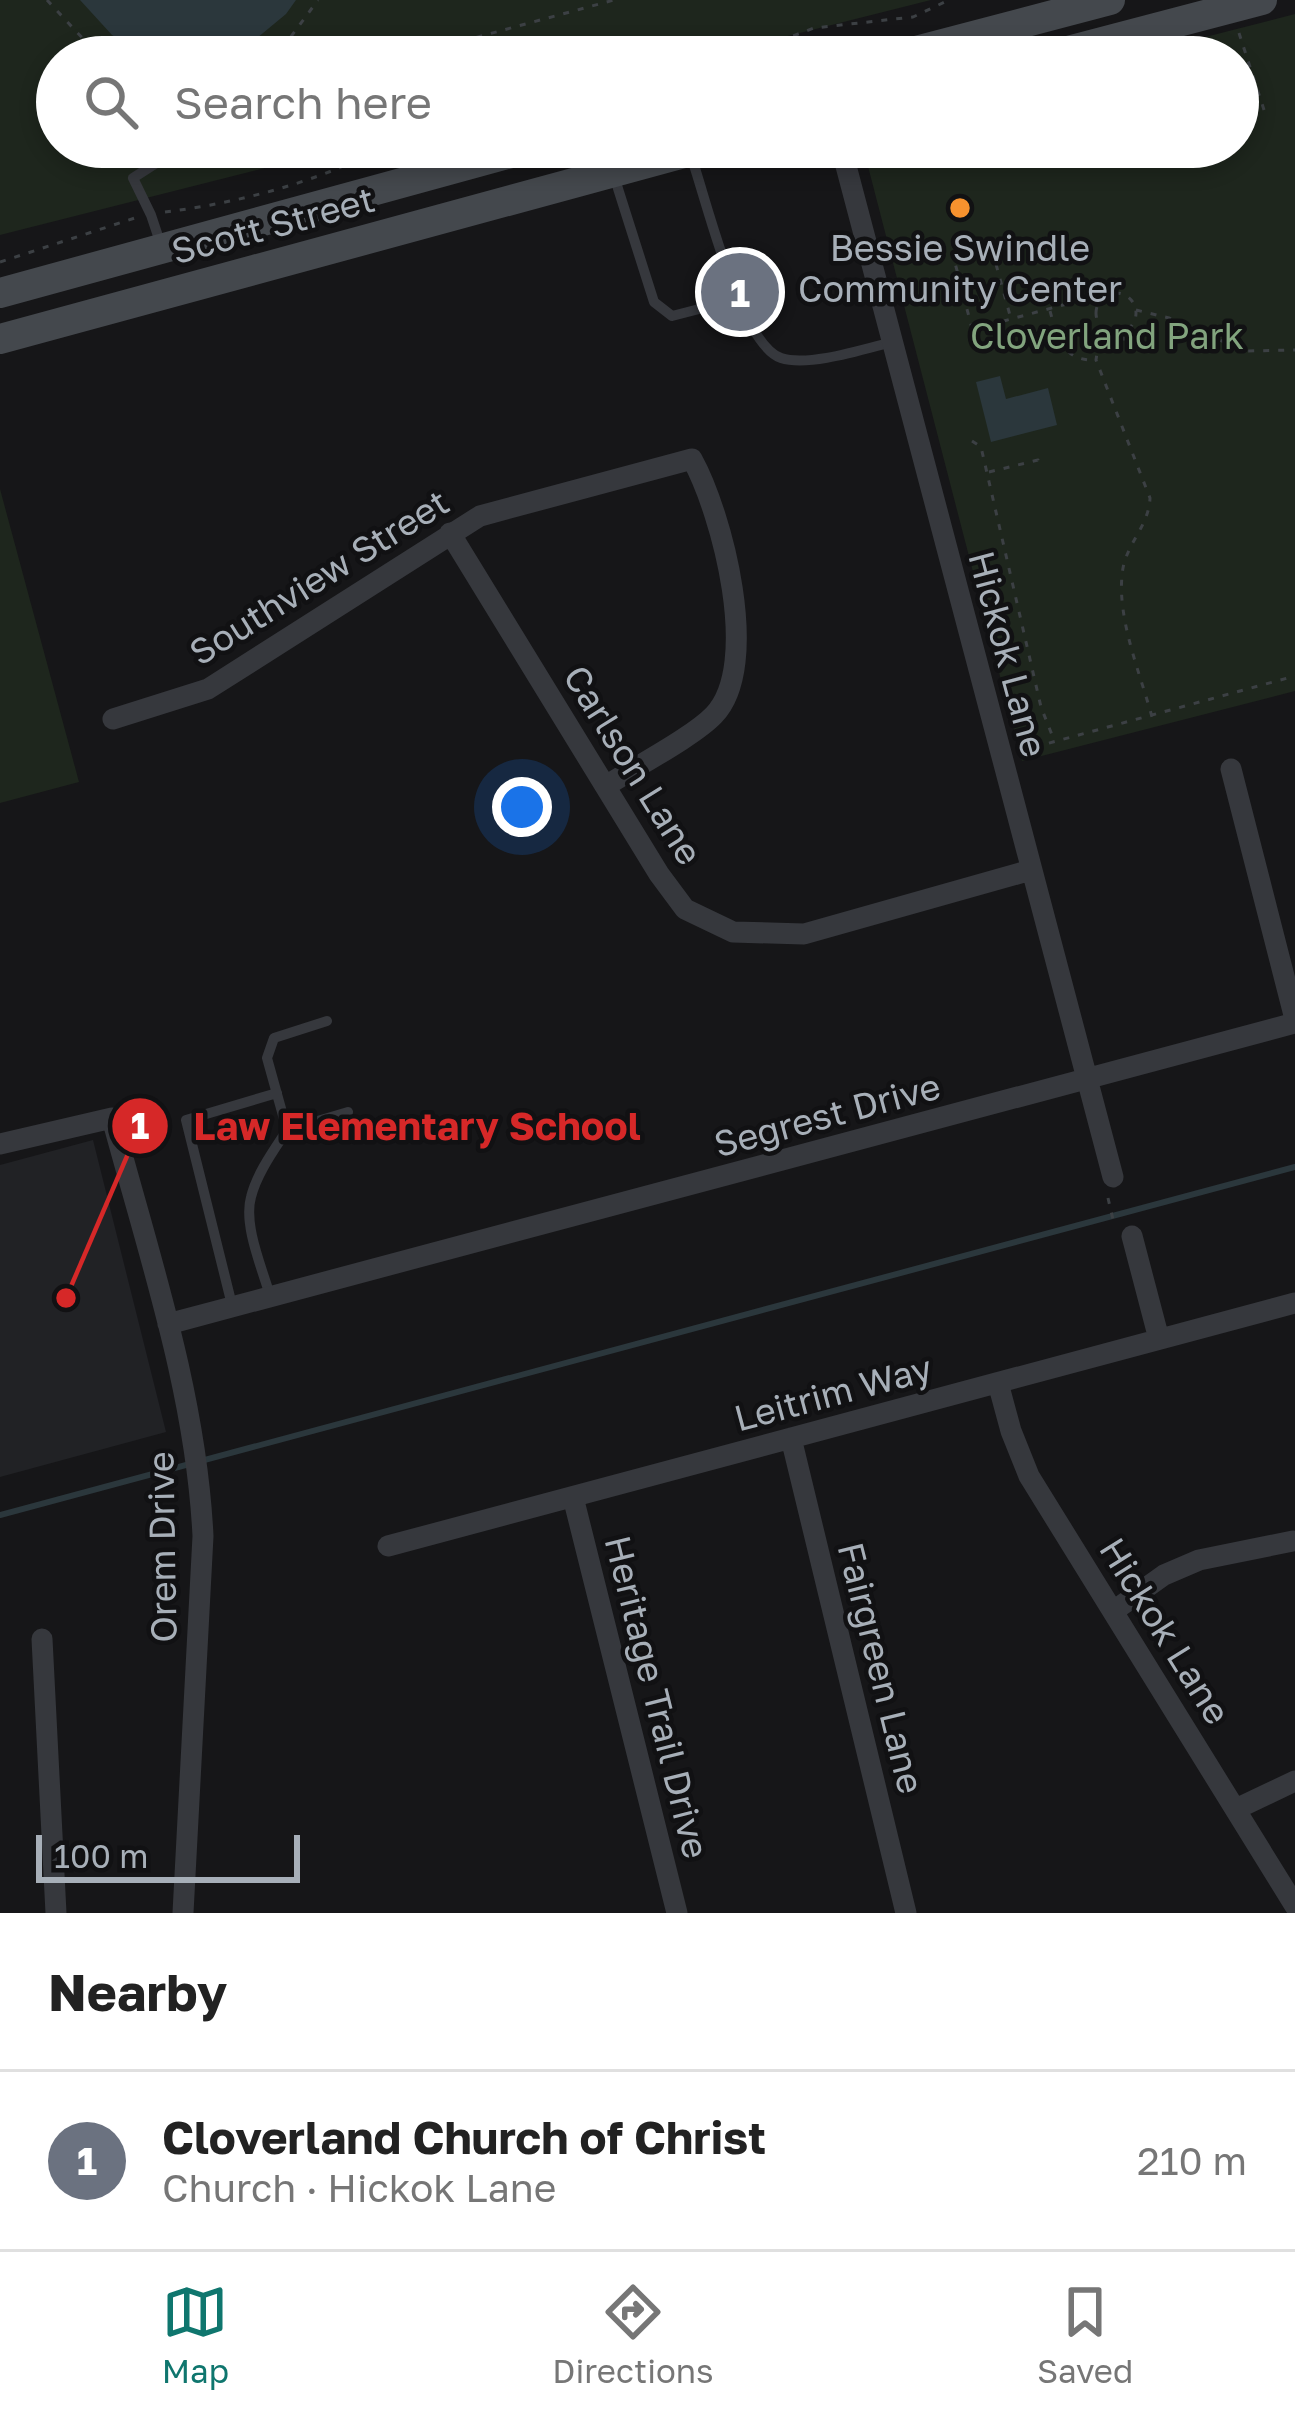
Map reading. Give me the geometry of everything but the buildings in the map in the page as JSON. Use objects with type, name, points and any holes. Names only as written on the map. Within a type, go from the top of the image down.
[{"type":"main road","points":[[973,36],[1110,0]]},
{"type":"main road","points":[[1096,36],[1146,15],[1231,8],[1262,0]]},
{"type":"main road","name":"Scott Street","points":[[12,289],[456,168]]},
{"type":"main road","name":"Scott Street","points":[[0,340],[628,168]]},
{"type":"main road","points":[[12,289],[35,330]]},
{"type":"street","name":"Hickok Lane","points":[[846,168],[1088,1079],[1110,1185]]},
{"type":"street","name":"Southview Street","points":[[113,719],[208,689],[480,516],[692,460],[705,483],[739,619],[737,662],[716,713],[605,785]]},
{"type":"street","name":"Carlson Lane","points":[[450,533],[685,909],[734,932],[805,934],[1031,870]]},
{"type":"street","points":[[1231,769],[1295,1021]]},
{"type":"street","name":"Segrest Drive","points":[[168,1324],[1295,1021]]},
{"type":"street","name":"Orem Drive","points":[[0,1144],[112,1118],[168,1324],[200,1480],[201,1596],[183,1913]]},
{"type":"street","points":[[1124,1232],[1159,1339]]},
{"type":"street","name":"Leitrim Way","points":[[388,1546],[1295,1303]]},
{"type":"street","name":"Hickok Lane","points":[[998,1383],[1029,1476],[1295,1906]]},
{"type":"street","name":"Fairgreen Lane","points":[[791,1438],[906,1913]]},
{"type":"street","name":"Heritage Trail Drive","points":[[573,1496],[677,1913]]},
{"type":"street","points":[[1115,1610],[1164,1575],[1199,1560],[1293,1541]]},
{"type":"street","points":[[42,1639],[56,1913]]},
{"type":"street","points":[[1236,1810],[1295,1781]]},
{"type":"lane","points":[[149,168],[133,178],[162,248]]},
{"type":"lane","points":[[703,168],[738,298],[759,342],[782,358],[832,356],[892,342]]},
{"type":"lane","points":[[613,172],[654,302],[672,316],[738,298]]},
{"type":"lane","points":[[287,1130],[267,1058],[274,1038],[327,1021]]},
{"type":"lane","points":[[233,1309],[187,1120],[277,1093]]},
{"type":"lane","points":[[271,1299],[249,1214],[250,1196],[287,1130],[348,1112]]},
{"type":"path","points":[[47,0],[80,36]]},
{"type":"path","points":[[291,36],[318,0]]},
{"type":"path","points":[[481,36],[614,0]]},
{"type":"path","points":[[793,36],[814,28],[913,17],[950,0]]},
{"type":"path","points":[[1231,8],[1240,36]]},
{"type":"path","points":[[1259,97],[1264,113]]},
{"type":"path","points":[[0,262],[152,215],[252,194],[338,168]]},
{"type":"path","points":[[976,344],[953,255],[991,246],[1011,320]]},
{"type":"path","points":[[1152,717],[1122,588],[1126,557],[1146,521],[1150,498],[1096,360],[1100,302],[1111,293],[1124,294],[1136,310],[1168,318],[1245,351],[1295,350]]},
{"type":"path","points":[[972,330],[1074,302],[1100,302]]},
{"type":"path","points":[[1050,310],[1061,346],[1077,358],[1096,360]]},
{"type":"path","points":[[1121,333],[1134,322],[1136,310]]},
{"type":"path","points":[[1101,326],[1121,333],[1130,349]]},
{"type":"path","points":[[972,441],[981,447],[1041,707],[1054,740]]},
{"type":"path","points":[[988,473],[1038,460],[1040,467]]},
{"type":"path","points":[[1001,757],[1295,676]]},
{"type":"path","points":[[1110,1185],[1124,1232]]},
{"type":"shaded area","points":[[80,0],[296,0],[259,36],[112,35]]},
{"type":"shaded area","points":[[1000,376],[1006,399],[1048,388],[1057,425],[991,442],[976,382]]},
{"type":"shaded area","points":[[93,1140],[166,1432],[0,1477],[0,1165]]},
{"type":"green space","points":[[0,0],[931,0],[788,36],[36,36],[36,168],[265,168],[0,235]]},
{"type":"green space","name":"Cloverland Park","points":[[1295,14],[1295,691],[1022,761],[868,168],[1259,168],[1259,36],[1209,36]]},
{"type":"green space","points":[[0,489],[79,782],[0,803]]},
{"type":"waterway","points":[[0,1515],[1295,1167]]},
{"type":"place","name":"Bessie Swindle Community Center","points":[[960,208]]},
{"type":"place","name":"Cloverland Church of Christ","points":[[740,292]]},
{"type":"place","name":"Law Elementary School","points":[[66,1298]]}]
